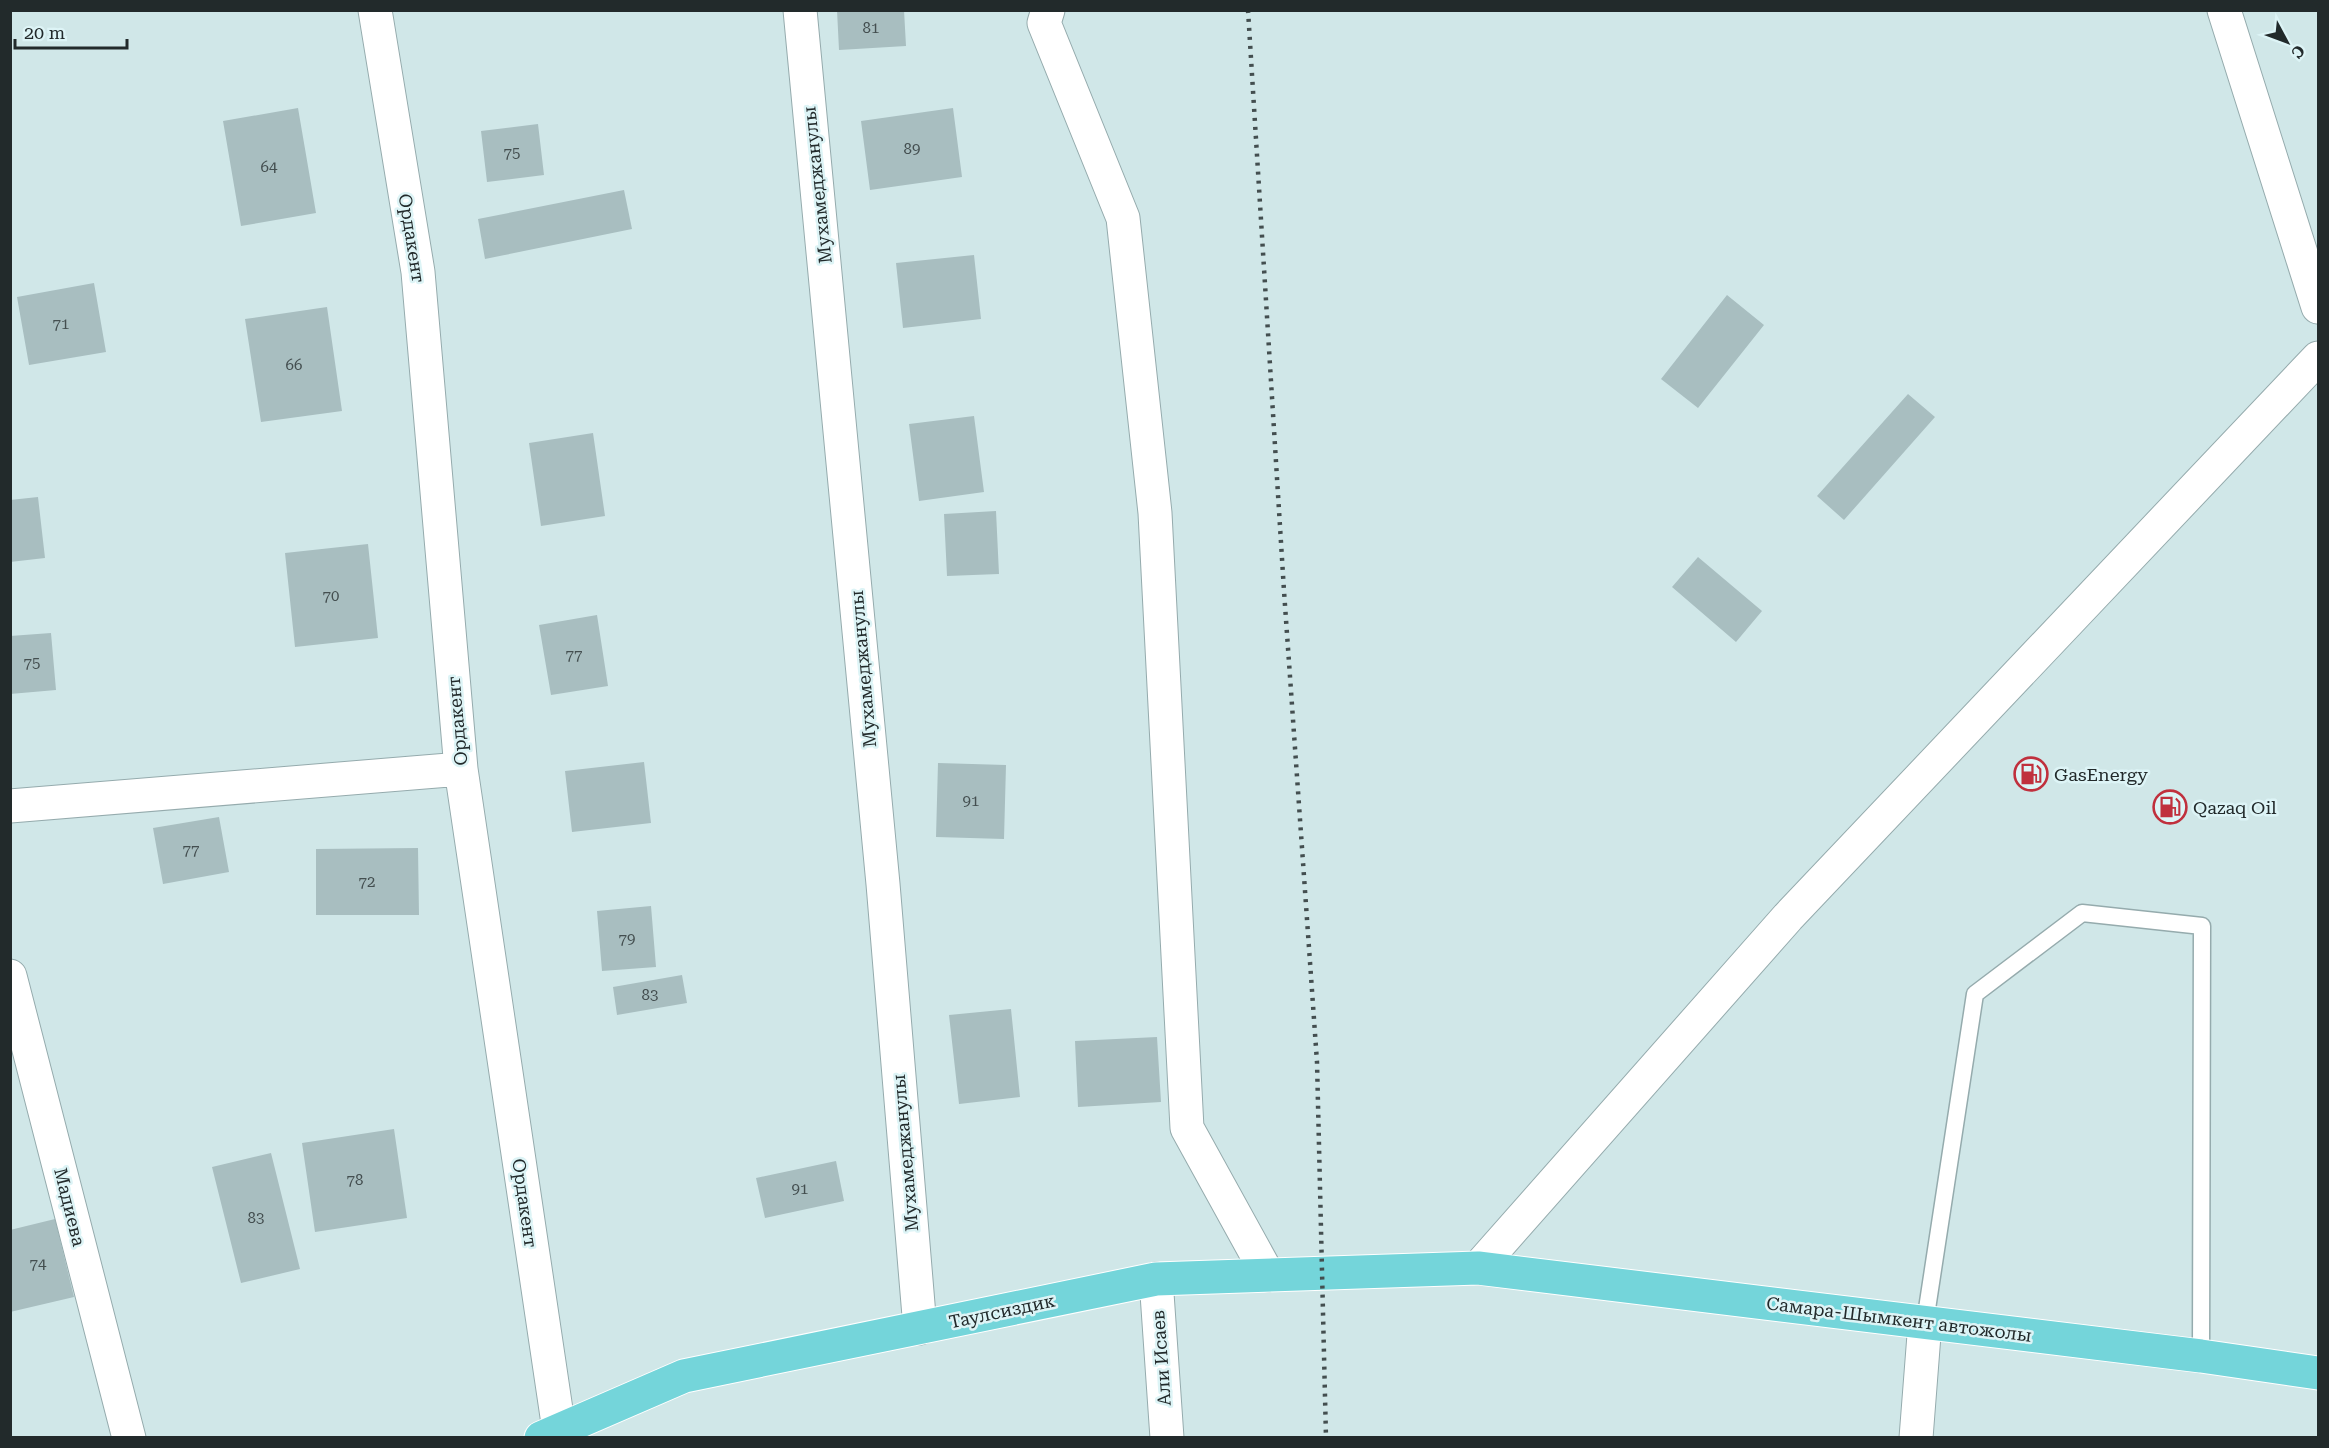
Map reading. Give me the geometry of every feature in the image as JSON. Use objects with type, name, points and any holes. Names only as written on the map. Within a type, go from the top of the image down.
[{"type":"main road","name":"Таулсиздик","points":[[550,1434],[684,1376],[1156,1279],[1478,1268]]},
{"type":"main road","name":"Самара-Шымкент автожолы","points":[[1478,1268],[2201,1356],[2319,1373]]},
{"type":"street","name":"Ордакент","points":[[375,10],[418,272],[461,769],[550,1434]]},
{"type":"street","name":"Мухамеджанулы","points":[[800,10],[883,884],[920,1328]]},
{"type":"street","points":[[1048,10],[1044,23],[1123,218],[1155,513],[1187,1128],[1268,1275]]},
{"type":"street","points":[[2224,10],[2319,307]]},
{"type":"street","points":[[1478,1268],[1788,917],[2319,358]]},
{"type":"street","points":[[10,806],[461,769]]},
{"type":"street","name":"Мадиева","points":[[10,976],[129,1437]]},
{"type":"street","name":"Али Исаев","points":[[1156,1279],[1167,1437]]},
{"type":"street","points":[[1916,1437],[1925,1322]]},
{"type":"lane","points":[[1925,1322],[1975,994],[2082,913],[2202,926],[2201,1356]]},
{"type":"building","points":[[837,10],[904,10],[906,46],[839,50]]},
{"type":"building","points":[[298,108],[316,213],[241,226],[223,121]]},
{"type":"building","points":[[953,108],[962,177],[870,190],[861,121]]},
{"type":"building","points":[[538,124],[544,175],[487,182],[481,131]]},
{"type":"building","points":[[624,190],[632,229],[485,259],[478,219]]},
{"type":"building","points":[[974,255],[981,319],[903,328],[896,263]]},
{"type":"building","points":[[94,283],[106,352],[29,365],[17,297]]},
{"type":"building","points":[[1727,295],[1764,325],[1698,408],[1661,379]]},
{"type":"building","points":[[327,307],[342,411],[261,422],[245,319]]},
{"type":"building","points":[[1908,394],[1935,417],[1844,520],[1817,496]]},
{"type":"building","points":[[974,416],[984,492],[919,501],[909,424]]},
{"type":"building","points":[[593,433],[605,516],[541,526],[529,443]]},
{"type":"building","points":[[38,497],[45,558],[10,562],[10,500]]},
{"type":"building","points":[[996,511],[999,574],[947,576],[944,514]]},
{"type":"building","points":[[368,544],[378,638],[295,647],[285,553]]},
{"type":"building","points":[[1698,557],[1762,611],[1736,642],[1672,587]]},
{"type":"building","points":[[597,615],[608,686],[551,695],[539,625]]},
{"type":"building","points":[[51,633],[56,690],[10,694],[10,636]]},
{"type":"building","points":[[644,762],[651,823],[572,832],[565,771]]},
{"type":"building","points":[[938,763],[1006,765],[1004,839],[936,837]]},
{"type":"building","points":[[219,817],[229,872],[163,884],[153,828]]},
{"type":"building","points":[[418,848],[419,915],[316,915],[316,849]]},
{"type":"building","points":[[651,906],[656,967],[602,971],[597,911]]},
{"type":"building","points":[[682,975],[687,1003],[617,1015],[613,987]]},
{"type":"building","points":[[1011,1009],[1020,1097],[959,1104],[949,1015]]},
{"type":"building","points":[[1157,1037],[1161,1102],[1078,1107],[1075,1041]]},
{"type":"building","points":[[394,1129],[407,1218],[315,1232],[302,1143]]},
{"type":"building","points":[[271,1153],[300,1269],[241,1283],[212,1167]]},
{"type":"building","points":[[836,1161],[844,1201],[765,1218],[756,1178]]},
{"type":"building","points":[[55,1219],[74,1297],[10,1312],[10,1230]]},
{"type":"railway","points":[[1248,10],[1284,591],[1317,1062],[1326,1438]]},
{"type":"place","name":"GasEnergy","points":[[2031,774]]},
{"type":"place","name":"Qazaq Oil","points":[[2170,807]]}]
